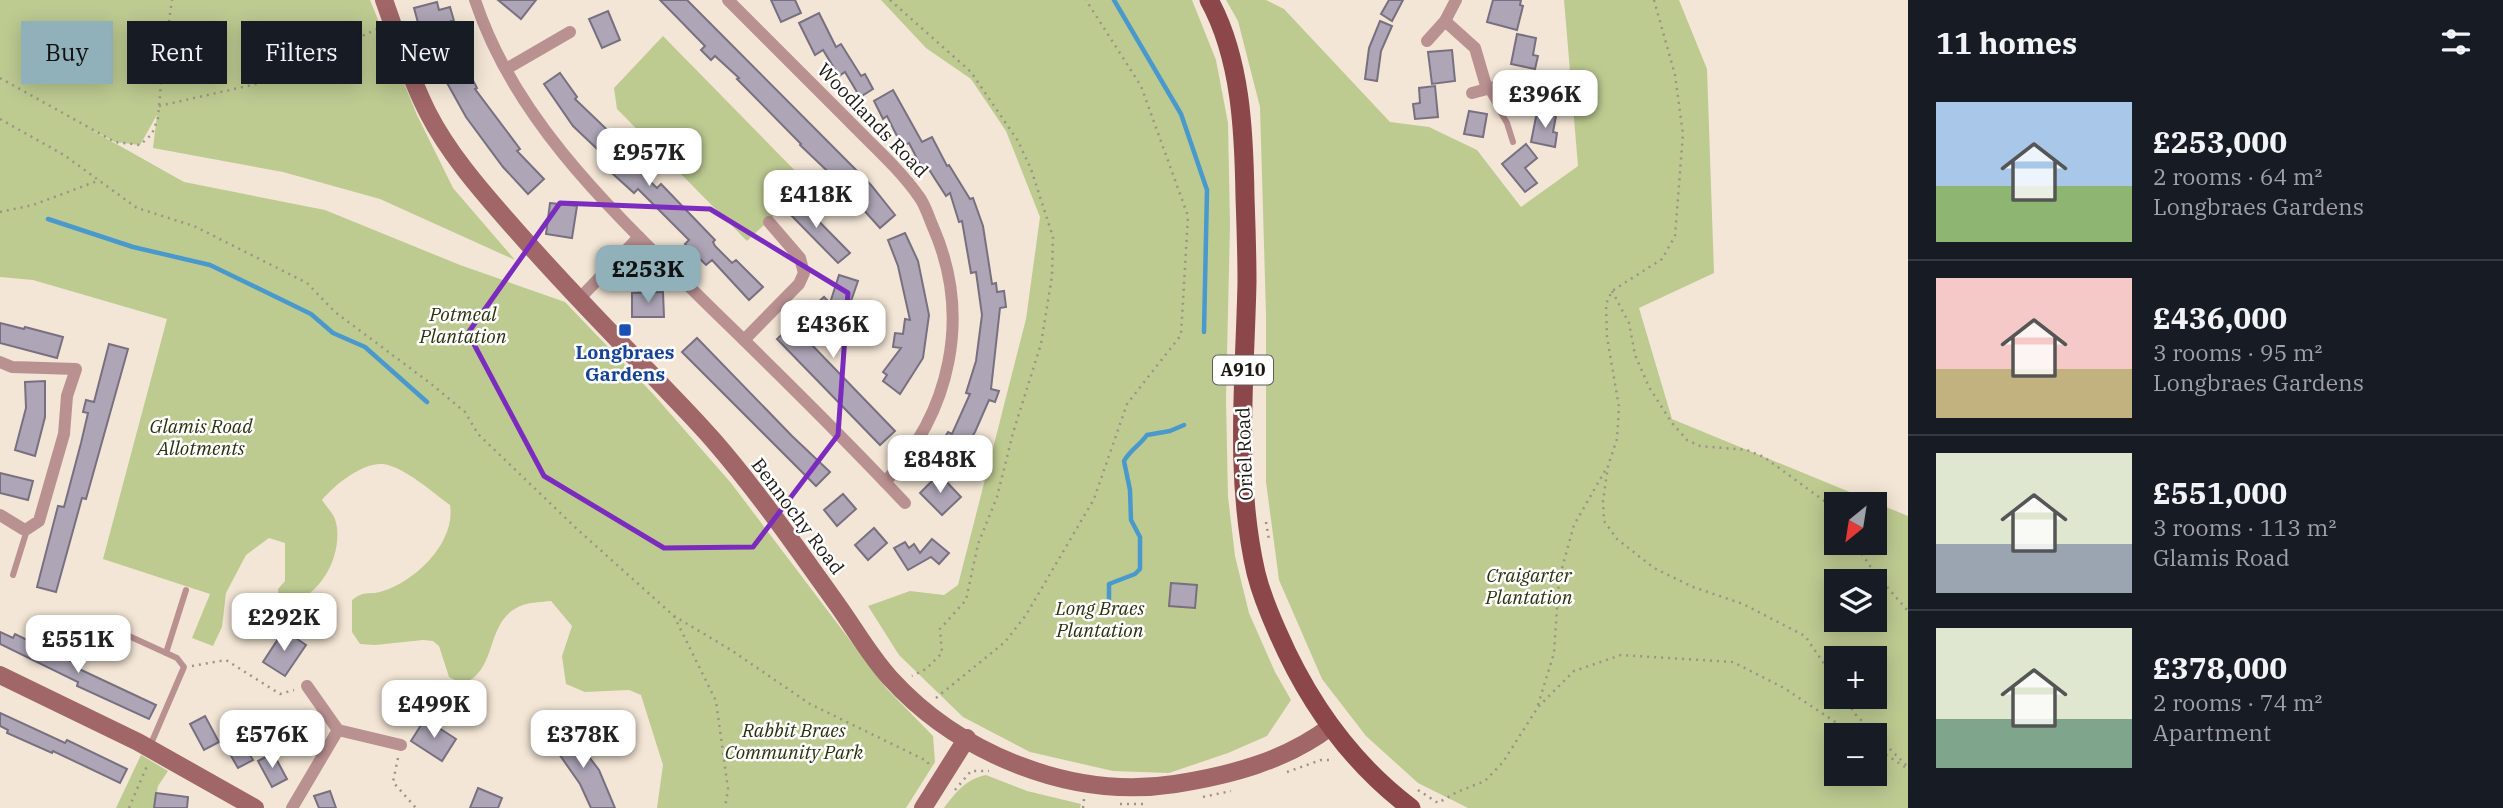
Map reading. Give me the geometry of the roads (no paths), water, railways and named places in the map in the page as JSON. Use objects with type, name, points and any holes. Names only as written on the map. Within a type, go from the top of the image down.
[{"type":"main road","name":"Oriel Road","points":[[1209,0],[1231,60],[1241,119],[1247,280],[1242,390],[1243,449],[1251,547],[1256,575],[1281,641],[1295,672],[1330,727]]},
{"type":"main road","name":"A910","points":[[1330,727],[1362,764],[1411,808]]},
{"type":"street","name":"Bennochy Road","points":[[384,0],[427,112],[473,181],[579,299],[712,438],[755,492],[874,659],[921,707],[1004,760],[1088,783],[1139,786],[1163,786],[1227,774],[1292,752],[1330,727]]},
{"type":"street","points":[[475,0],[506,69],[560,150],[639,237],[905,503]]},
{"type":"street","name":"Woodlands Road","points":[[728,0],[894,167],[921,200],[940,242],[950,281],[952,314],[947,372],[939,399],[916,444],[905,461],[885,482]]},
{"type":"street","points":[[1426,41],[1445,21],[1456,0]]},
{"type":"street","points":[[1445,21],[1475,48],[1487,89]]},
{"type":"street","points":[[506,69],[570,32]]},
{"type":"street","points":[[1472,93],[1502,85]]},
{"type":"street","points":[[744,340],[799,284],[804,273],[800,258],[769,222]]},
{"type":"street","points":[[579,299],[639,237]]},
{"type":"street","points":[[0,362],[12,367],[76,369],[67,396],[64,435],[39,521],[23,529],[0,515]]},
{"type":"street","points":[[0,676],[152,749],[255,808]]},
{"type":"street","points":[[307,686],[338,730],[401,745]]},
{"type":"street","points":[[292,808],[338,730]]},
{"type":"street","points":[[923,808],[967,738]]},
{"type":"lane","points":[[1487,89],[1507,123],[1513,142]]},
{"type":"lane","points":[[13,575],[27,529]]},
{"type":"lane","points":[[166,653],[186,590]]},
{"type":"lane","points":[[118,631],[166,653],[182,662],[184,667],[152,749]]},
{"type":"waterway","points":[[1114,0],[1181,114],[1207,190],[1204,332]]},
{"type":"waterway","points":[[48,219],[133,247],[210,265],[311,314],[333,333],[365,347],[427,402]]},
{"type":"waterway","points":[[1105,609],[1109,602],[1109,584],[1135,574],[1140,569],[1140,537],[1131,520],[1130,490],[1124,461],[1147,435],[1170,431],[1184,425]]},
{"type":"place","name":"Longbraes Gardens","points":[[625,330]]},
{"type":"park label","name":"Potmeal Plantation","points":[[463,325]]},
{"type":"park label","name":"Glamis Road Allotments","points":[[201,437]]},
{"type":"park label","name":"Craigarter Plantation","points":[[1529,586]]},
{"type":"park label","name":"Long Braes Plantation","points":[[1100,619]]},
{"type":"park label","name":"Rabbit Braes Community Park","points":[[794,741]]}]
